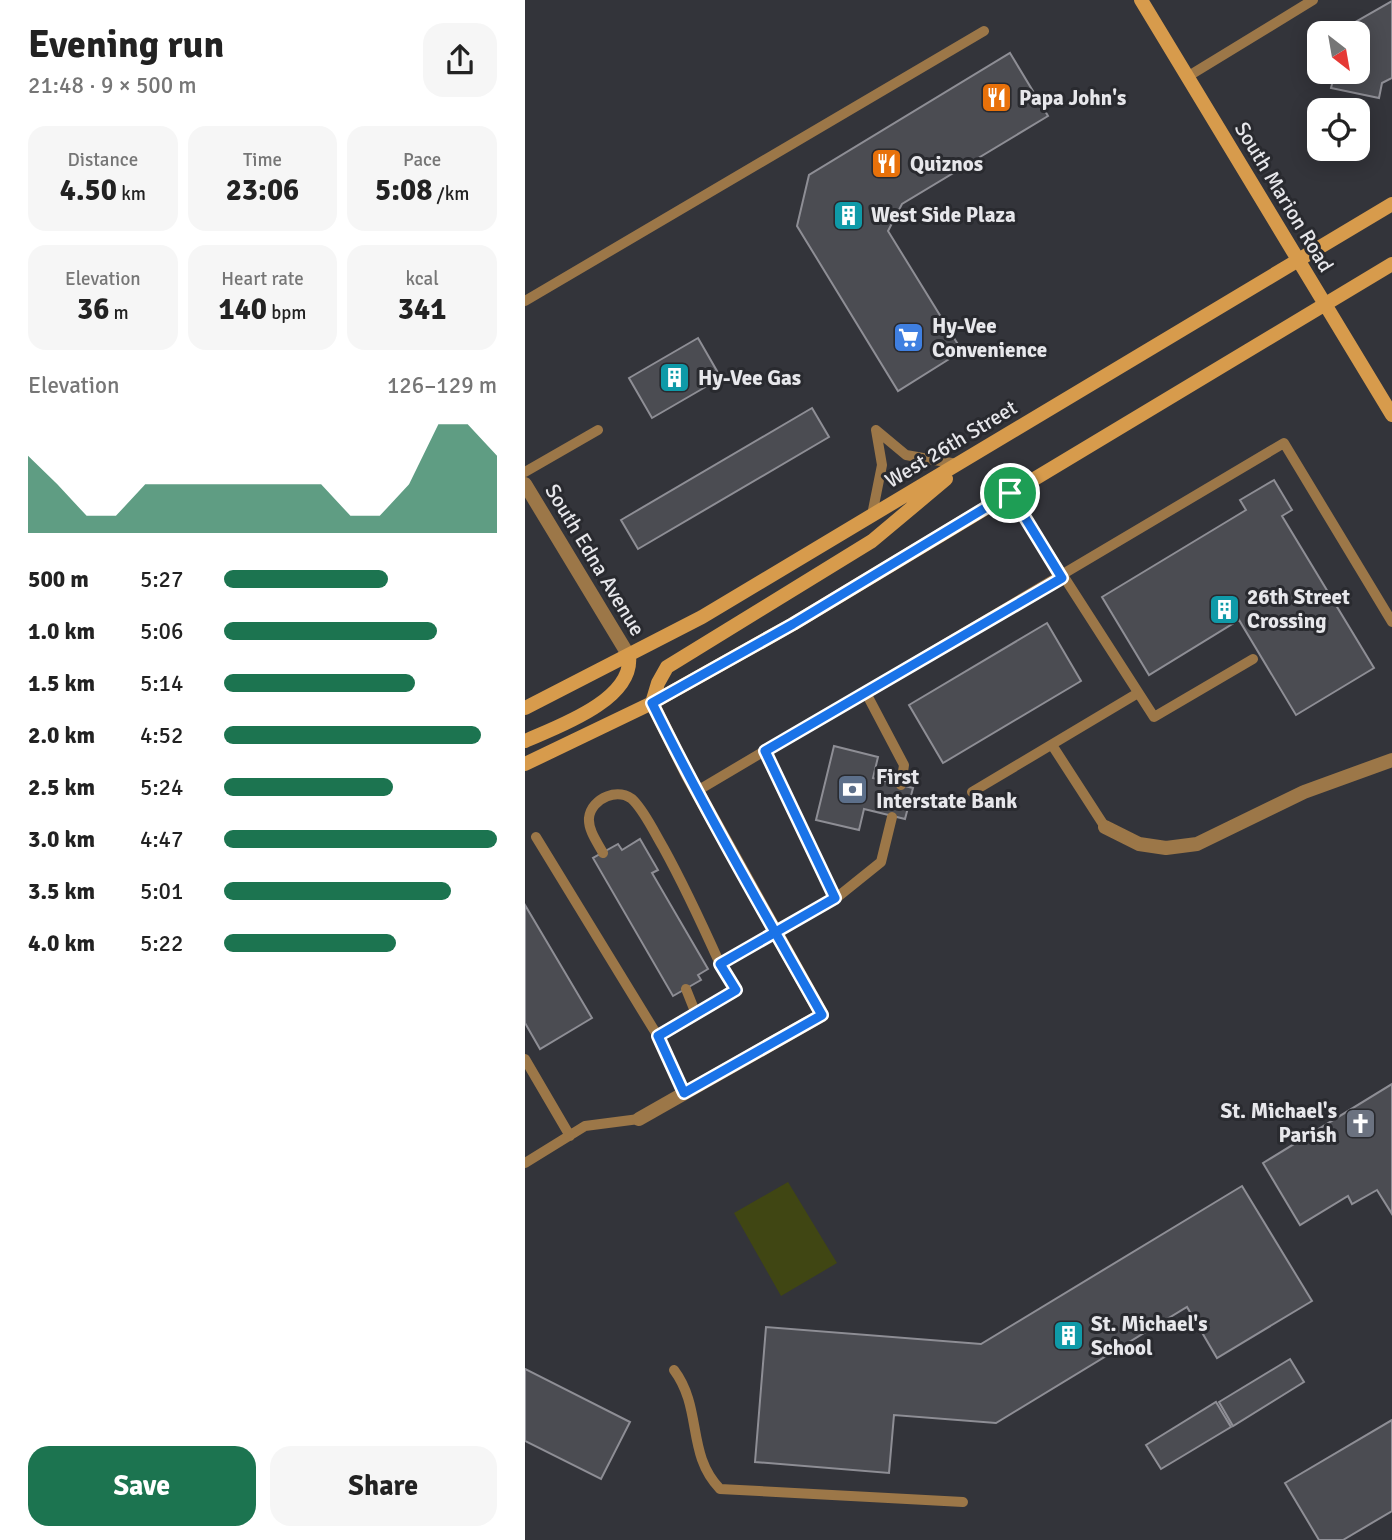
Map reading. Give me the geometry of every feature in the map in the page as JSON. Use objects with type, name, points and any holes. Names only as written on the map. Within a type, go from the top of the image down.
[{"type":"main road","name":"South Marion Road","points":[[1141,0],[1392,415]]},
{"type":"main road","name":"West 26th Street","points":[[525,708],[629,656],[873,515],[1392,204]]},
{"type":"main road","points":[[525,764],[652,703],[793,624],[1392,264]]},
{"type":"main road","points":[[652,703],[658,682],[667,667],[872,541],[979,451]]},
{"type":"main road","points":[[525,741],[588,712],[612,695],[626,679],[629,656]]},
{"type":"street","name":"South Edna Avenue","points":[[525,484],[629,656]]},
{"type":"street","points":[[639,1119],[822,1015],[697,791],[652,703]]},
{"type":"street","points":[[1105,827],[1139,844],[1166,848],[1197,844],[1304,792],[1392,760]]},
{"type":"lane","points":[[1187,77],[1313,0]]},
{"type":"lane","points":[[525,300],[984,32]]},
{"type":"lane","points":[[525,472],[598,430]]},
{"type":"lane","points":[[873,515],[882,465],[876,430],[906,455],[958,464]]},
{"type":"lane","points":[[697,791],[1062,578],[1284,443],[1392,622]]},
{"type":"lane","points":[[1010,493],[1062,578],[1154,717],[1253,659]]},
{"type":"lane","points":[[866,693],[904,765],[901,785]]},
{"type":"lane","points":[[972,792],[1139,694]]},
{"type":"lane","points":[[1052,745],[1105,827]]},
{"type":"lane","points":[[765,751],[835,898]]},
{"type":"lane","points":[[603,853],[592,836],[589,818],[594,804],[608,796],[621,793],[633,799],[648,821],[689,895],[720,964],[736,990],[658,1036]]},
{"type":"lane","points":[[720,964],[835,898],[881,862],[892,817]]},
{"type":"lane","points":[[535,837],[658,1036],[684,1093]]},
{"type":"lane","points":[[686,989],[696,1014]]},
{"type":"lane","points":[[525,1059],[570,1136]]},
{"type":"lane","points":[[525,1163],[586,1126],[639,1119]]},
{"type":"lane","points":[[674,1370],[685,1384],[694,1409],[698,1451],[706,1474],[720,1489],[963,1502]]},
{"type":"green space","points":[[788,1182],[837,1263],[781,1296],[734,1213]]},
{"type":"building","points":[[1392,1],[1392,78],[1382,83],[1379,98],[1331,88],[1332,84],[1370,84],[1370,21],[1357,21]]},
{"type":"building","name":"West Side Plaza","points":[[1010,53],[1048,116],[902,204],[888,231],[962,351],[898,391],[797,226],[809,175]]},
{"type":"building","name":"Hy-Vee Gas","points":[[698,338],[721,378],[652,418],[629,378]]},
{"type":"building","points":[[812,408],[829,437],[638,549],[621,520]]},
{"type":"building","name":"26th Street Crossing","points":[[1274,480],[1292,510],[1282,516],[1374,668],[1296,715],[1239,620],[1149,675],[1102,597],[1246,510],[1240,500]]},
{"type":"building","points":[[1047,623],[1081,681],[943,763],[909,705]]},
{"type":"building","points":[[834,746],[878,757],[873,778],[913,788],[905,819],[864,809],[859,830],[816,820]]},
{"type":"building","points":[[640,839],[658,870],[652,873],[708,969],[698,975],[701,980],[673,996],[593,858],[618,844],[622,850]]},
{"type":"building","points":[[525,905],[592,1018],[540,1049],[525,1023]]},
{"type":"building","name":"St. Michael's Parish","points":[[1392,1084],[1392,1214],[1377,1190],[1352,1204],[1348,1196],[1300,1225],[1263,1163]]},
{"type":"building","name":"St. Michael's School","points":[[1242,1186],[1312,1301],[1217,1358],[1187,1307],[996,1423],[894,1415],[889,1473],[755,1462],[766,1327],[981,1344]]},
{"type":"building","points":[[1290,1359],[1304,1382],[1233,1426],[1219,1402]]},
{"type":"building","points":[[525,1369],[630,1422],[601,1479],[525,1441]]},
{"type":"building","points":[[1216,1402],[1231,1427],[1161,1469],[1146,1445]]},
{"type":"building","points":[[1392,1420],[1392,1511],[1343,1540],[1319,1540],[1285,1483]]},
{"type":"place","name":"Papa John's","points":[[996,98]]},
{"type":"place","name":"Quiznos","points":[[887,164]]},
{"type":"place","name":"West Side Plaza","points":[[848,215]]},
{"type":"place","name":"Hy-Vee Convenience","points":[[909,338]]},
{"type":"place","name":"Hy-Vee Gas","points":[[675,378]]},
{"type":"place","name":"26th Street Crossing","points":[[1224,609]]},
{"type":"place","name":"First Interstate Bank","points":[[853,789]]},
{"type":"place","name":"St. Michael's Parish","points":[[1360,1123]]},
{"type":"place","name":"St. Michael's School","points":[[1068,1336]]},
{"type":"route","points":[[1010,493],[793,624],[652,703],[688,775],[775,931],[822,1015],[684,1093],[658,1036],[736,990],[720,964],[775,931],[835,898],[765,751],[1062,578],[1010,493]]}]
